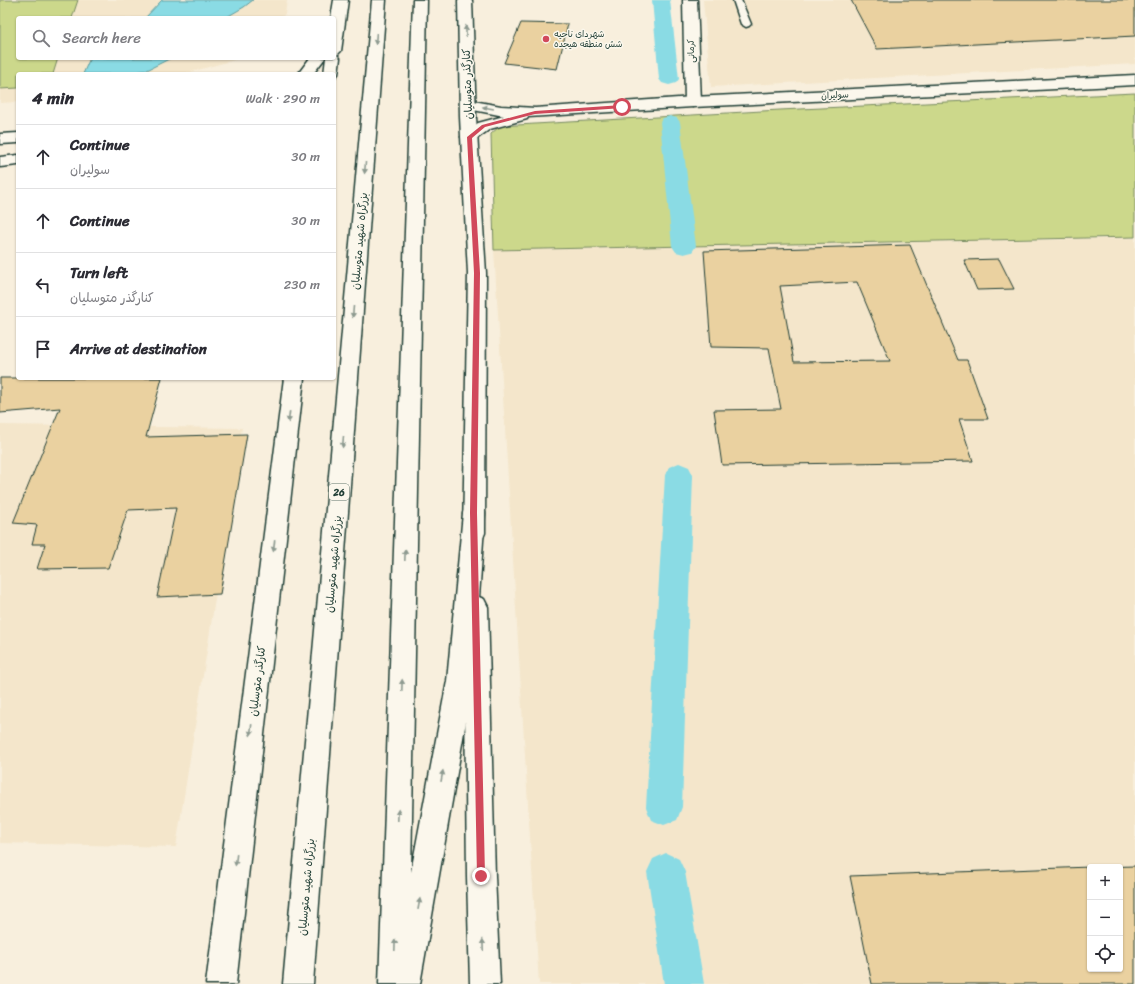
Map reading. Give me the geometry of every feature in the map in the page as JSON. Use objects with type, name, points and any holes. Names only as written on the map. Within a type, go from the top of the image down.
[{"type":"main road","points":[[336,35],[341,0]]},
{"type":"main road","name":"بزرگراه شهید متوسلیان","points":[[298,984],[378,0]]},
{"type":"main road","points":[[394,984],[420,0]]},
{"type":"main road","name":"کنارگذر متوسلیان","points":[[465,0],[468,105],[477,273],[474,513],[481,868],[485,984]]},
{"type":"main road","name":"کرمانی","points":[[690,0],[693,102]]},
{"type":"main road","points":[[307,72],[316,60]]},
{"type":"main road","points":[[331,72],[333,60]]},
{"type":"main road","name":"سولیران","points":[[535,112],[693,102],[1135,80]]},
{"type":"main road","points":[[468,105],[501,111],[535,112]]},
{"type":"main road","points":[[470,137],[484,126],[535,112]]},
{"type":"main road","points":[[0,139],[16,138]]},
{"type":"main road","points":[[0,162],[16,160]]},
{"type":"main road","name":"کنارگذر متوسلیان","points":[[221,984],[294,380]]},
{"type":"main road","points":[[405,984],[460,681],[474,513]]},
{"type":"lane","points":[[737,0],[746,24]]},
{"type":"shaded area","points":[[0,0],[287,0],[285,14],[283,16],[16,16],[16,60],[234,60],[190,72],[16,72],[16,102],[0,103]]},
{"type":"shaded area","points":[[703,0],[1135,0],[1135,64],[711,87]]},
{"type":"shaded area","points":[[1135,238],[1135,984],[539,984],[494,250]]},
{"type":"shaded area","points":[[0,425],[242,428],[176,847],[0,843]]},
{"type":"green space","points":[[0,0],[78,0],[73,16],[16,16],[16,60],[57,60],[54,72],[16,72],[16,88],[0,89]]},
{"type":"green space","points":[[1135,93],[1135,237],[494,250],[491,134],[500,126],[780,110]]},
{"type":"water","points":[[162,0],[253,0],[228,16],[147,16]]},
{"type":"water","points":[[89,60],[167,60],[147,70],[135,72],[84,72]]},
{"type":"building","points":[[851,0],[1135,0],[1135,36],[877,49]]},
{"type":"building","points":[[521,23],[568,24],[557,69],[504,63]]},
{"type":"building","points":[[910,245],[958,360],[967,360],[988,419],[959,419],[973,461],[722,465],[714,410],[781,409],[769,348],[711,347],[704,251]],"holes":[[[857,282],[890,361],[794,362],[780,286]]]},
{"type":"building","points":[[999,259],[1014,289],[977,290],[964,260]]},
{"type":"building","points":[[0,378],[16,378],[16,380],[161,380],[146,437],[247,434],[220,594],[157,597],[176,508],[128,510],[108,568],[37,569],[45,544],[32,544],[37,525],[13,523],[60,408],[0,413]]},
{"type":"building","points":[[1123,866],[1135,866],[1135,984],[872,984],[850,876],[1087,867],[1087,972],[1123,972]]},
{"type":"waterway","points":[[661,0],[669,79]]},
{"type":"waterway","points":[[670,122],[684,246]]},
{"type":"waterway","points":[[664,807],[679,475]]},
{"type":"waterway","points":[[666,872],[684,984]]},
{"type":"place","name":"شهردای ناحیه شش منطقه هیجده","points":[[546,39]]},
{"type":"route","points":[[481,876],[474,513],[477,273],[470,137],[484,126],[535,112],[622,107]]}]
